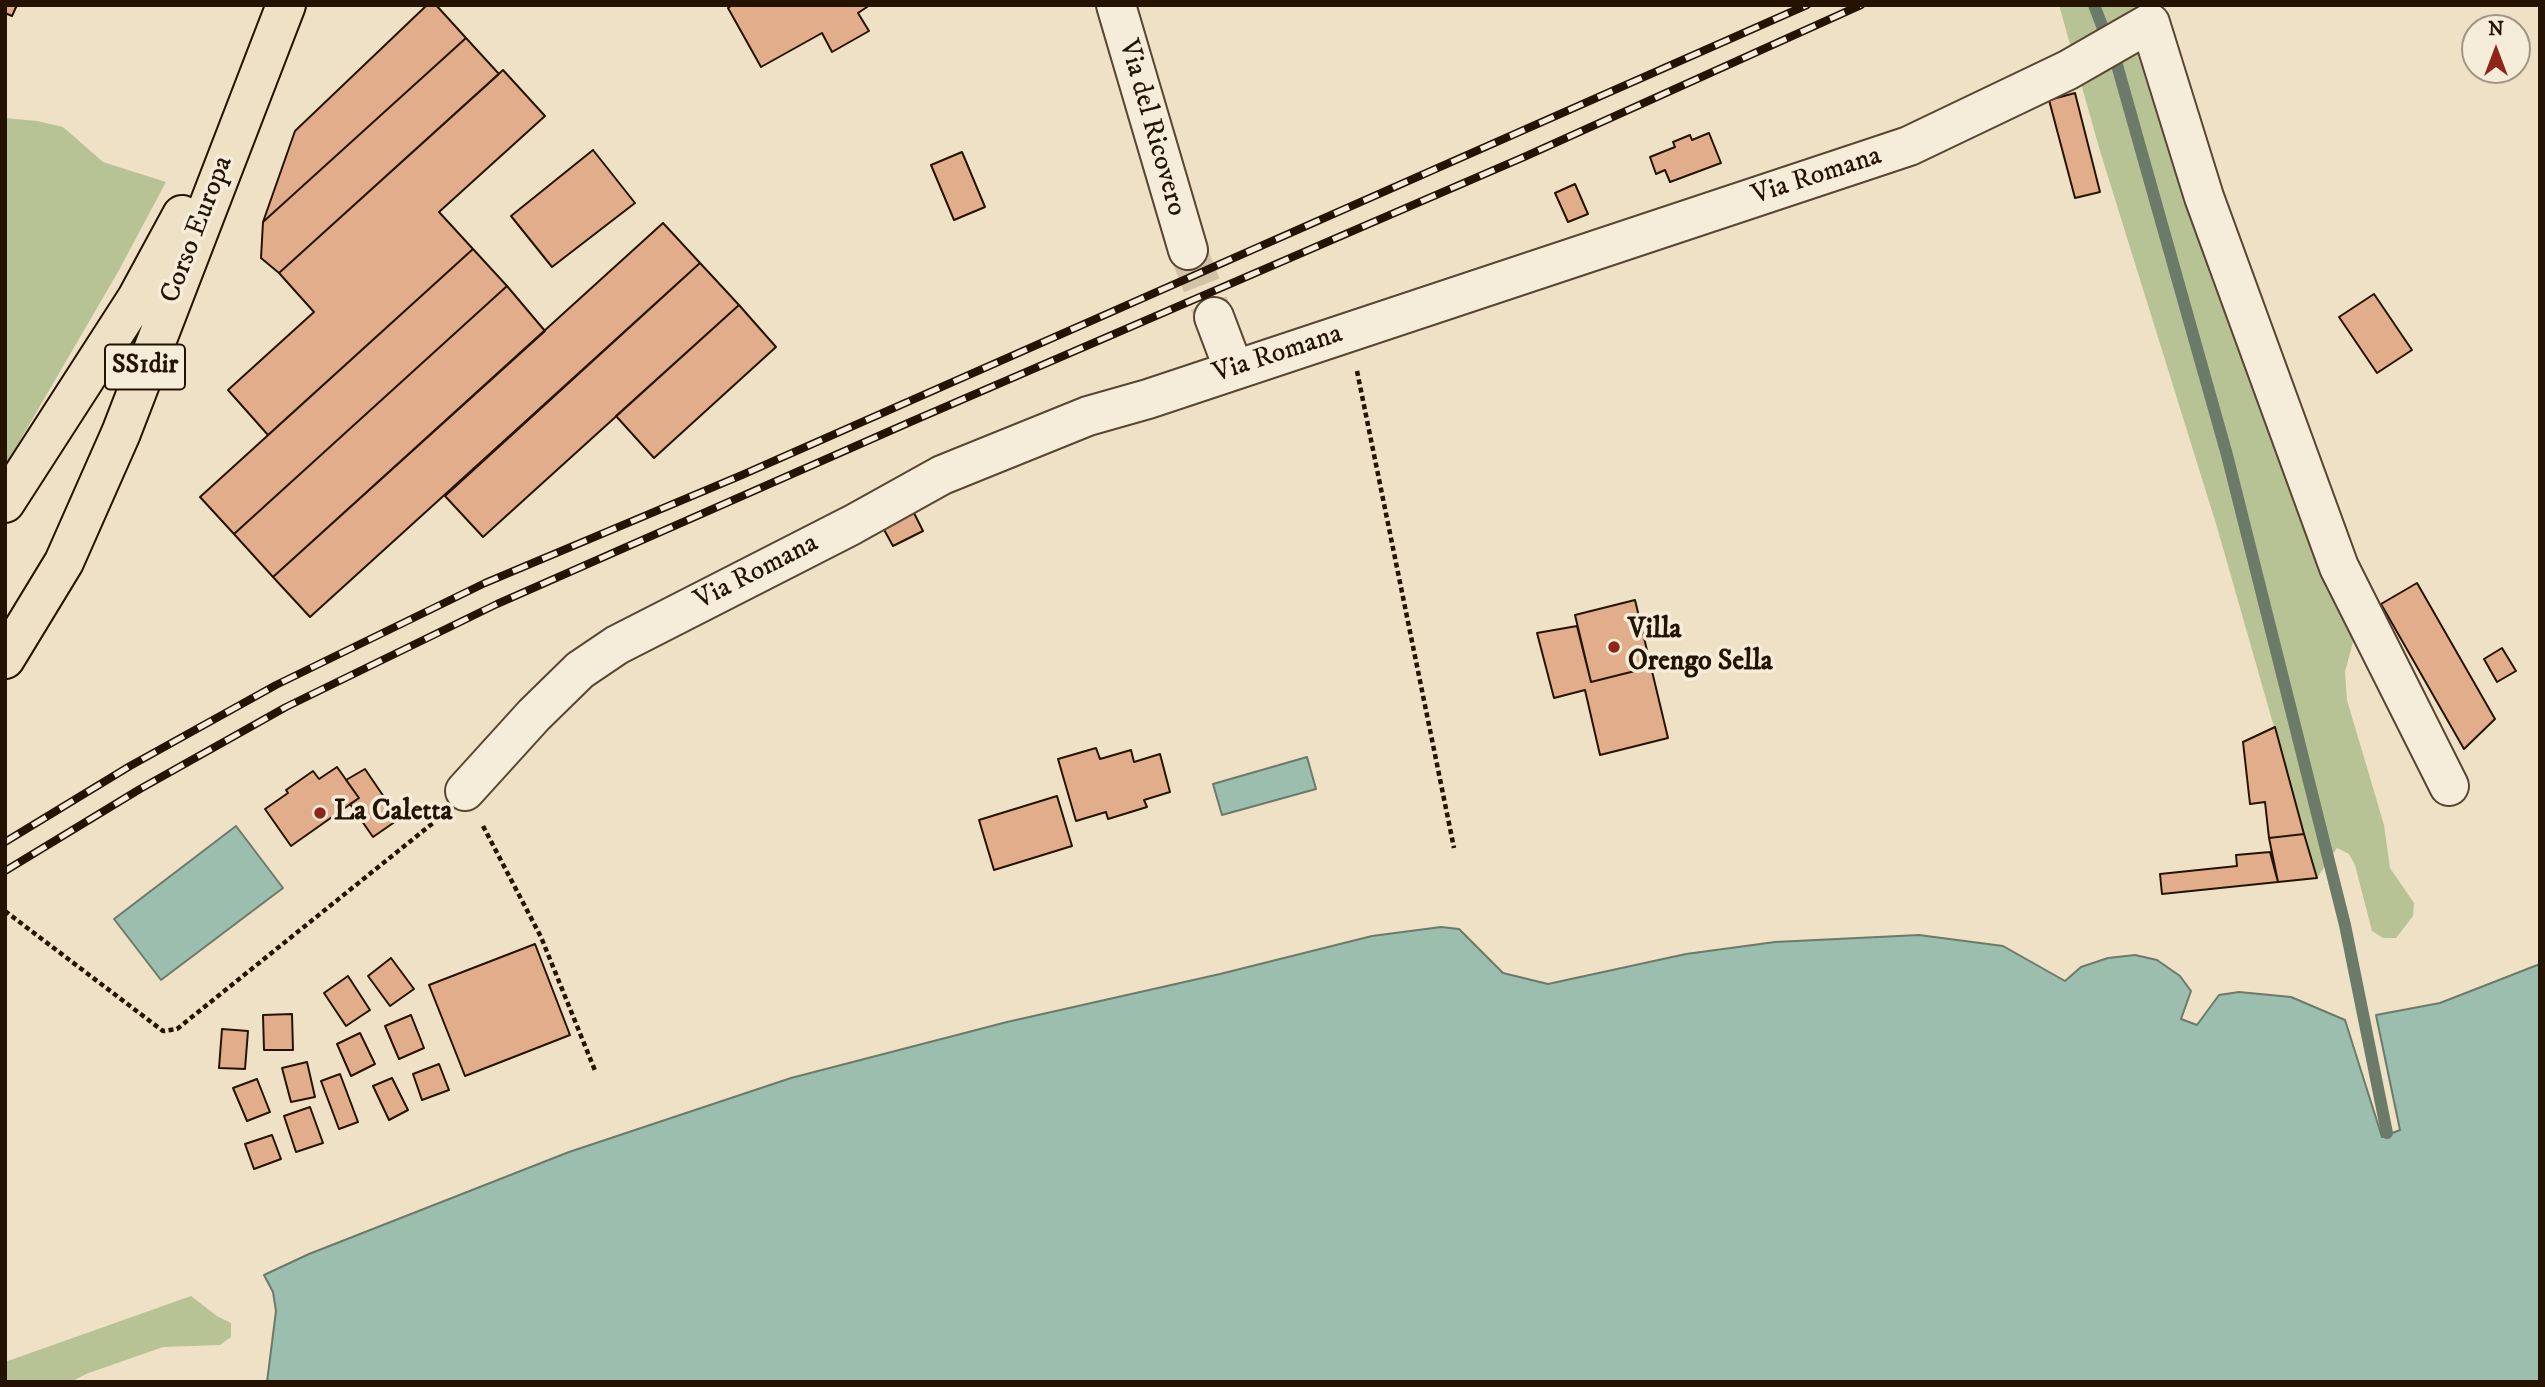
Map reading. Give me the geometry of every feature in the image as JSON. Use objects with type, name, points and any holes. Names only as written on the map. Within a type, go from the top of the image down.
[{"type":"main road","name":"Corso Europa","points":[[5,659],[64,562],[110,456],[286,5]]},
{"type":"main road","name":"Corso Europa","points":[[5,503],[137,298],[262,65]]},
{"type":"street","name":"Via del Ricovero","points":[[1116,5],[1188,250]]},
{"type":"street","name":"Via Romana","points":[[465,791],[534,715],[580,670],[617,645],[852,525],[943,475],[1088,416],[1909,146],[2068,69],[2150,23],[2204,197],[2339,567],[2449,786]]},
{"type":"street","points":[[1214,317],[1234,370]]},
{"type":"path","points":[[1349,332],[1454,848]]},
{"type":"path","points":[[5,911],[163,1031],[177,1029],[449,810],[465,791],[541,937],[596,1073]]},
{"type":"shaded area","points":[[2059,5],[2133,5],[2190,192],[2354,638],[2345,672],[2347,700],[2384,825],[2390,868],[2414,903],[2413,916],[2396,938],[2383,938],[2372,931],[2355,865],[2349,854],[2337,848],[2317,878],[2217,527],[2100,151]]},
{"type":"shaded area","points":[[5,118],[63,127],[103,162],[166,182],[118,272],[5,466]]},
{"type":"shaded area","points":[[1307,757],[1316,789],[1222,815],[1213,784]]},
{"type":"shaded area","points":[[236,826],[283,888],[161,980],[114,919]]},
{"type":"shaded area","points":[[1441,927],[1459,929],[1503,973],[1548,984],[1686,954],[1775,942],[1919,935],[2003,946],[2065,981],[2081,967],[2108,958],[2135,955],[2157,960],[2180,976],[2191,991],[2181,1019],[2197,1025],[2219,995],[2239,992],[2291,997],[2345,1020],[2382,1137],[2400,1130],[2376,1015],[2440,1003],[2540,964],[2540,1382],[267,1382],[276,1311],[273,1292],[264,1275],[309,1254],[569,1152],[791,1078],[1007,1022],[1220,974],[1372,936]]},
{"type":"shaded area","points":[[191,1296],[231,1323],[231,1337],[220,1345],[163,1347],[86,1374],[71,1382],[5,1382],[5,1362]]},
{"type":"building","points":[[5,5],[17,5],[12,16],[5,13]]},
{"type":"building","points":[[427,5],[436,5],[466,38],[263,222],[295,131]]},
{"type":"building","points":[[732,5],[870,5],[858,13],[869,31],[832,52],[822,33],[761,67],[728,8]]},
{"type":"building","points":[[466,38],[499,74],[279,273],[261,258],[263,222]]},
{"type":"building","points":[[503,70],[545,116],[439,212],[473,249],[268,435],[228,390],[314,312],[279,273]]},
{"type":"building","points":[[2075,93],[2100,192],[2075,198],[2049,100]]},
{"type":"building","points":[[1709,133],[1721,163],[1670,182],[1665,170],[1656,174],[1650,157],[1675,147],[1673,142],[1690,135],[1692,140]]},
{"type":"building","points":[[593,150],[635,203],[552,267],[511,216]]},
{"type":"building","points":[[962,152],[985,207],[954,220],[931,165]]},
{"type":"building","points":[[1575,184],[1588,214],[1568,222],[1555,193]]},
{"type":"building","points":[[663,223],[700,263],[310,617],[273,577]]},
{"type":"building","points":[[473,249],[507,286],[234,534],[200,497]]},
{"type":"building","points":[[700,263],[739,305],[483,537],[445,496]]},
{"type":"building","points":[[507,286],[545,331],[273,577],[234,534]]},
{"type":"building","points":[[2374,294],[2412,350],[2377,373],[2339,317]]},
{"type":"building","points":[[739,305],[776,347],[654,458],[616,416]]},
{"type":"building","points":[[913,511],[923,531],[893,546],[882,526]]},
{"type":"building","points":[[2417,583],[2495,719],[2464,749],[2381,604]]},
{"type":"building","name":"Villa Orengo Sella","points":[[1635,600],[1651,667],[1591,682],[1575,615]]},
{"type":"building","points":[[1577,626],[1591,682],[1651,667],[1668,738],[1600,755],[1585,690],[1554,698],[1537,633]]},
{"type":"building","points":[[2502,648],[2516,671],[2497,682],[2484,659]]},
{"type":"building","points":[[2275,727],[2304,834],[2269,838],[2265,802],[2250,804],[2243,742]]},
{"type":"building","points":[[1096,748],[1100,759],[1131,750],[1134,762],[1160,754],[1170,792],[1144,800],[1147,807],[1108,819],[1106,812],[1076,821],[1058,759]]},
{"type":"building","points":[[337,767],[359,798],[291,846],[265,809],[313,771],[319,779]]},
{"type":"building","points":[[365,769],[399,819],[373,837],[350,804],[359,798],[346,780]]},
{"type":"building","points":[[1057,796],[1072,846],[994,870],[979,820]]},
{"type":"building","points":[[2304,834],[2317,878],[2278,882],[2269,838]]},
{"type":"building","points":[[2270,852],[2278,882],[2162,894],[2160,874],[2237,866],[2236,855]]},
{"type":"building","points":[[535,944],[570,1035],[465,1076],[429,985]]},
{"type":"building","points":[[391,958],[414,989],[390,1006],[368,976]]},
{"type":"building","points":[[348,976],[370,1010],[346,1026],[324,993]]},
{"type":"building","points":[[292,1014],[293,1050],[264,1050],[263,1015]]},
{"type":"building","points":[[411,1015],[424,1048],[399,1059],[385,1026]]},
{"type":"building","points":[[222,1029],[248,1031],[245,1069],[219,1068]]},
{"type":"building","points":[[360,1033],[375,1064],[351,1076],[337,1044]]},
{"type":"building","points":[[307,1062],[315,1097],[291,1102],[282,1068]]},
{"type":"building","points":[[439,1064],[449,1090],[422,1100],[413,1074]]},
{"type":"building","points":[[340,1074],[358,1122],[339,1129],[321,1081]]},
{"type":"building","points":[[392,1078],[408,1110],[389,1120],[373,1086]]},
{"type":"building","points":[[257,1079],[270,1112],[247,1121],[233,1088]]},
{"type":"building","points":[[310,1107],[323,1143],[296,1152],[284,1116]]},
{"type":"building","points":[[272,1135],[281,1159],[254,1169],[245,1144]]},
{"type":"waterway","points":[[2094,5],[2104,31]]},
{"type":"waterway","points":[[2117,65],[2227,455],[2345,925],[2387,1133]]},
{"type":"tunnel","points":[[1188,250],[1214,317]]},
{"type":"railway","points":[[5,842],[130,766],[276,685],[485,583],[742,475],[1807,5]]},
{"type":"railway","points":[[5,871],[140,789],[286,707],[497,604],[1524,157],[1861,5]]},
{"type":"place","name":"Villa Orengo Sella","points":[[1614,647]]},
{"type":"place","name":"La Caletta","points":[[320,813]]}]
